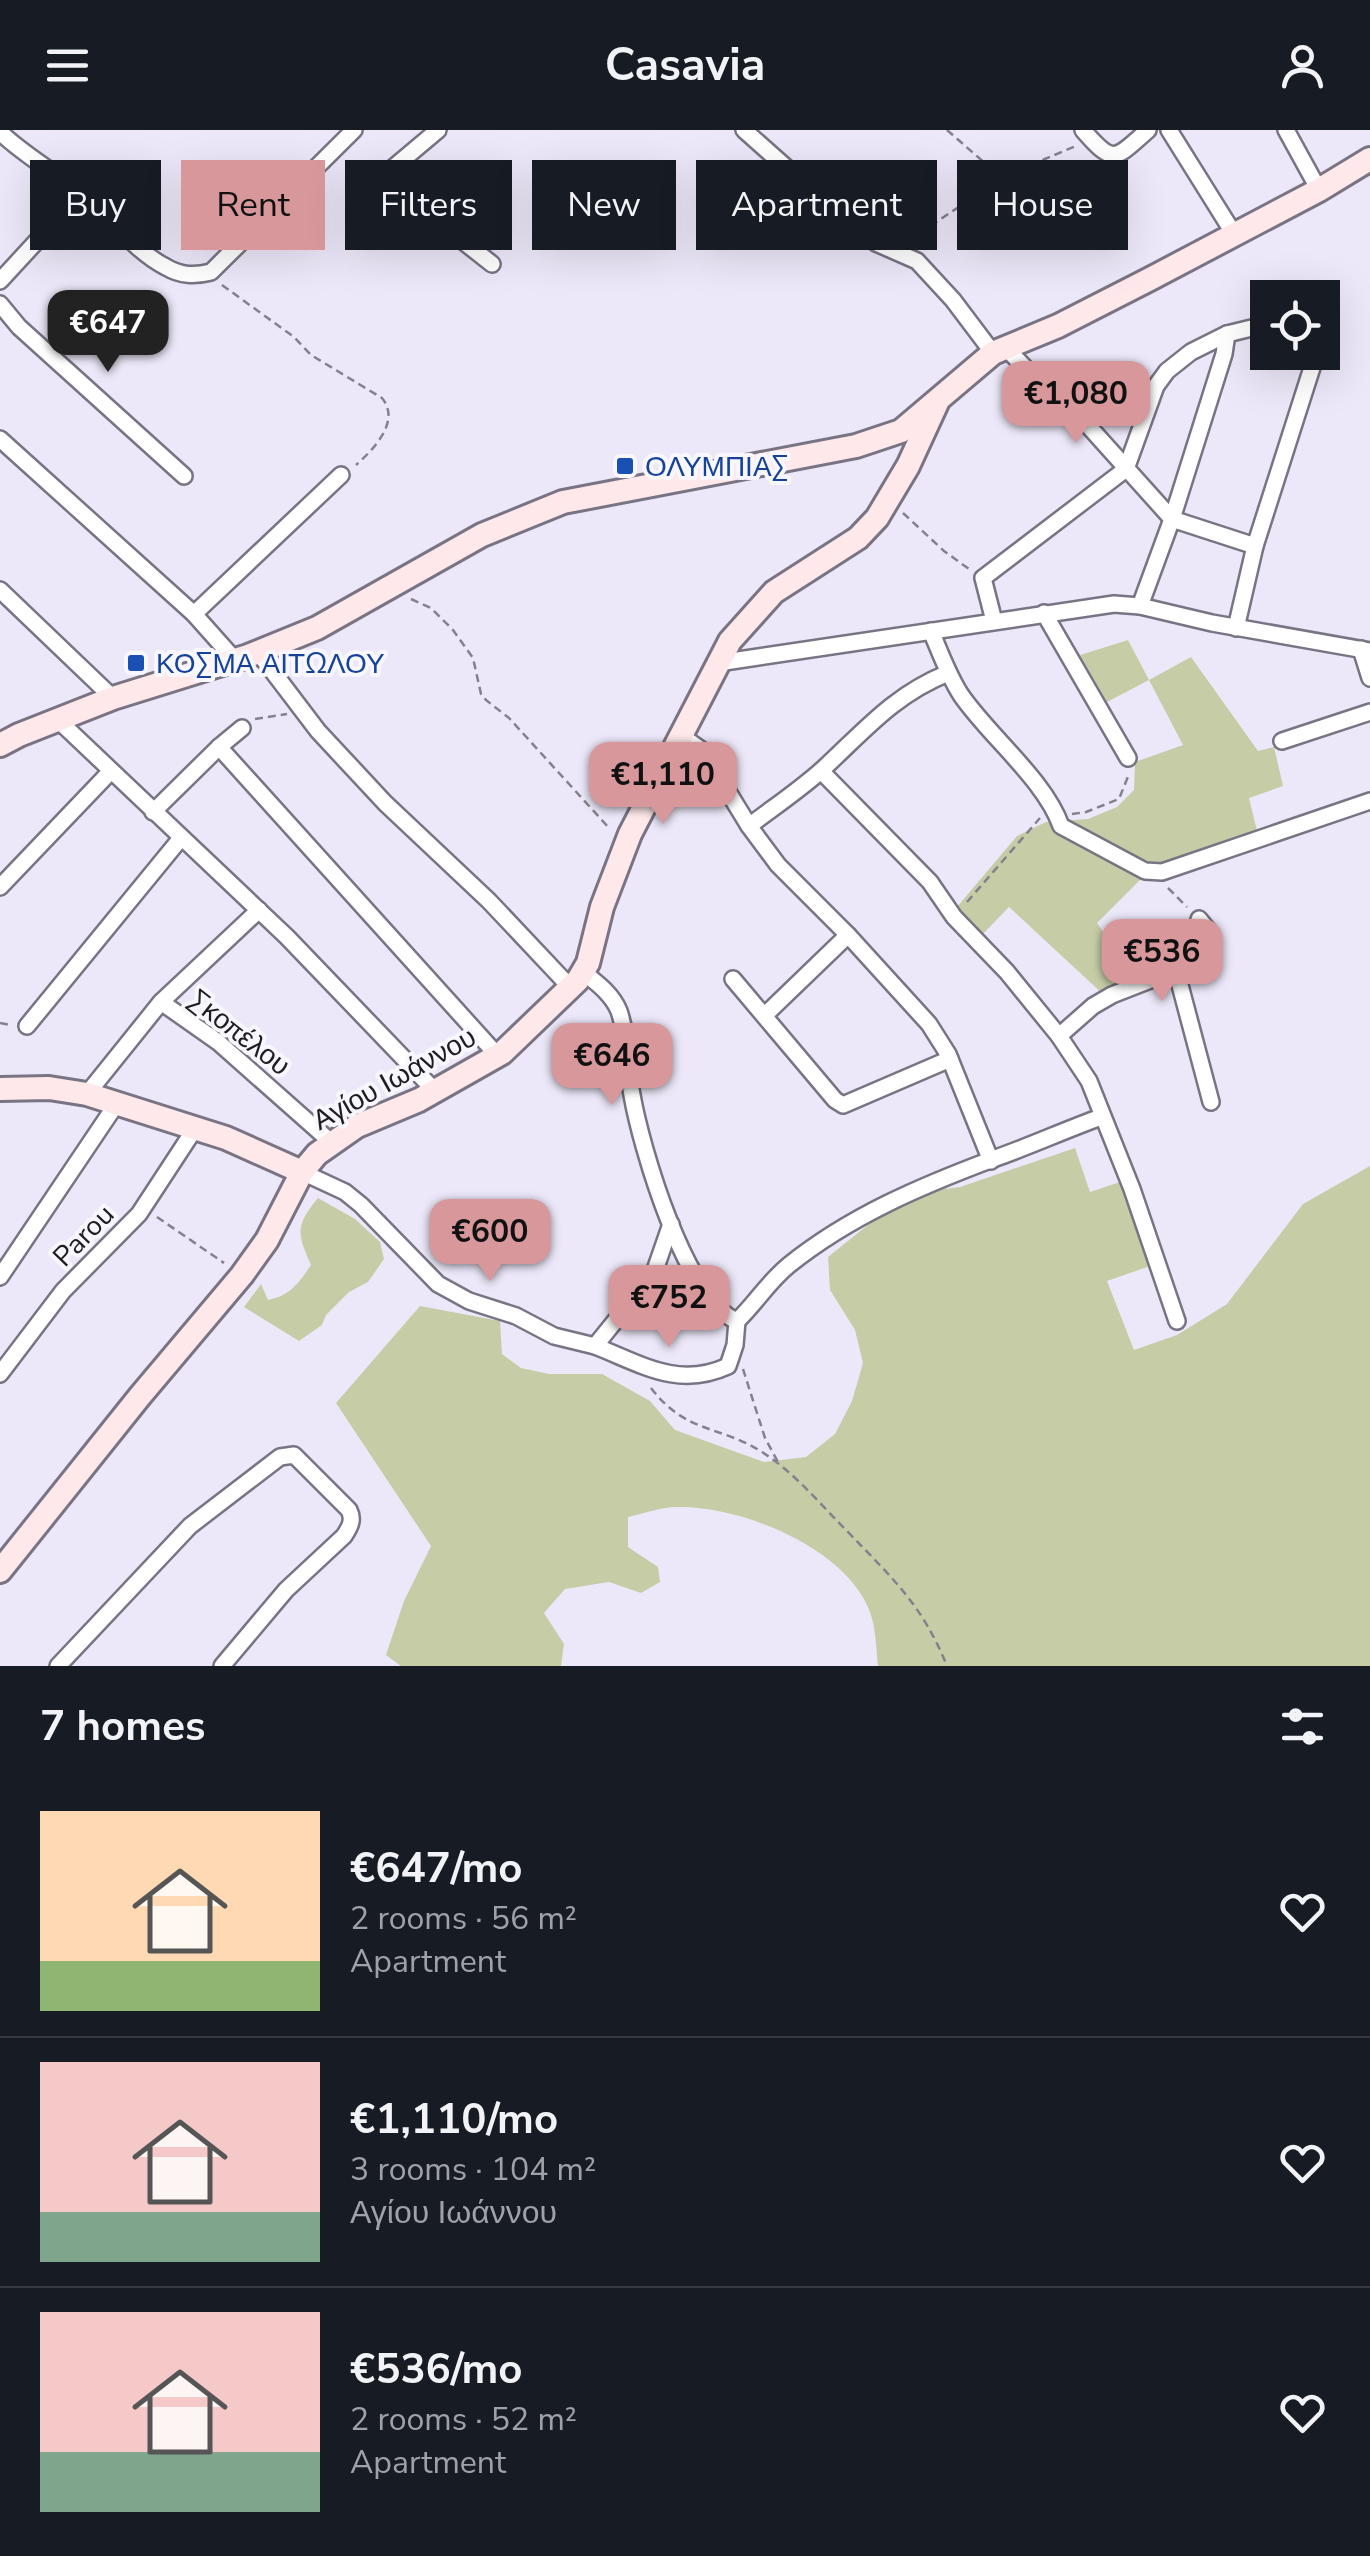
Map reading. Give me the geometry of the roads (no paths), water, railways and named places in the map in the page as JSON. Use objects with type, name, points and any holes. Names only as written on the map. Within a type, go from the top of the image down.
[{"type":"street","points":[[146,250],[166,268],[183,274],[211,272],[354,130]]},
{"type":"street","points":[[438,130],[387,172],[389,183],[492,264]]},
{"type":"street","points":[[744,130],[876,243],[917,261],[999,350],[1075,411],[1172,519],[1256,546]]},
{"type":"street","points":[[1087,135],[1104,154],[1111,156],[1121,154],[1148,130]]},
{"type":"street","points":[[1169,130],[1234,234]]},
{"type":"street","points":[[1286,130],[1318,190]]},
{"type":"street","points":[[0,132],[33,160]]},
{"type":"street","points":[[0,745],[18,734],[113,698],[235,660],[317,628],[482,534],[562,502],[856,446],[901,431],[999,350],[1058,326],[1370,159]]},
{"type":"street","points":[[0,281],[30,249]]},
{"type":"street","points":[[0,304],[19,326],[184,476]]},
{"type":"street","points":[[994,621],[983,578],[1126,469],[1156,386],[1168,371],[1191,352],[1227,334],[1250,328]]},
{"type":"street","points":[[1140,606],[1172,519],[1227,334]]},
{"type":"street","points":[[1236,628],[1256,546],[1312,370]]},
{"type":"street","points":[[577,980],[630,834],[718,663],[750,614],[774,592],[858,538],[888,502],[938,403]]},
{"type":"street","points":[[0,439],[194,614],[235,660]]},
{"type":"street","points":[[194,614],[341,475]]},
{"type":"street","points":[[0,590],[113,698]]},
{"type":"street","points":[[718,663],[1114,604],[1365,650],[1370,678]]},
{"type":"street","points":[[1044,613],[1128,758]]},
{"type":"street","points":[[930,630],[961,695],[1057,815],[1061,826],[1154,874],[1370,802]]},
{"type":"street","points":[[258,652],[304,712],[384,803],[577,980],[602,986],[620,1014],[641,1134],[658,1196],[707,1294],[727,1317],[736,1321]]},
{"type":"street","points":[[749,826],[821,770],[886,708],[916,686],[948,673]]},
{"type":"street","points":[[1282,741],[1370,712]]},
{"type":"street","points":[[58,720],[259,910],[435,1091]]},
{"type":"street","points":[[154,812],[242,728]]},
{"type":"street","points":[[680,736],[703,751],[778,865],[929,1024],[950,1059],[991,1160]]},
{"type":"street","points":[[219,747],[498,1056]]},
{"type":"street","points":[[821,770],[930,882],[954,917],[1007,972],[1059,1036],[1088,1081],[1132,1190],[1177,1321]]},
{"type":"street","points":[[0,887],[110,772]]},
{"type":"street","points":[[26,1026],[181,838]]},
{"type":"street","points":[[161,1002],[259,910]]},
{"type":"street","points":[[1059,1036],[1112,995],[1196,961],[1208,947],[1211,934],[1199,918]]},
{"type":"street","points":[[765,1014],[848,935]]},
{"type":"street","points":[[1176,970],[1211,1102]]},
{"type":"street","name":"Αγίου Ιωάννου","points":[[0,1571],[242,1275],[267,1240],[302,1172],[331,1142],[498,1056],[577,980]]},
{"type":"street","points":[[733,980],[843,1105],[950,1059]]},
{"type":"street","name":"Σκοπέλου","points":[[87,1094],[161,1002],[218,1042],[331,1142]]},
{"type":"street","points":[[0,1089],[49,1088],[87,1094],[196,1128],[345,1192],[438,1284],[469,1302],[516,1316],[554,1336],[595,1346],[650,1372],[711,1374],[728,1366],[735,1345],[736,1321],[750,1309],[764,1286],[831,1235],[896,1198],[966,1167],[1101,1117]]},
{"type":"street","points":[[0,1278],[116,1103]]},
{"type":"street","name":"Parou","points":[[0,1374],[63,1291],[142,1208],[196,1128]]},
{"type":"street","points":[[595,1346],[654,1273],[671,1224]]},
{"type":"street","points":[[58,1666],[199,1517],[280,1456],[294,1455],[348,1510],[352,1516],[350,1524],[344,1536],[286,1590],[222,1666]]},
{"type":"place","name":"ΟΛΥΜΠΙΑΣ","points":[[625,466]]},
{"type":"place","name":"ΚΟΣΜΑ ΑΙΤΩΛΟΥ","points":[[136,663]]}]
